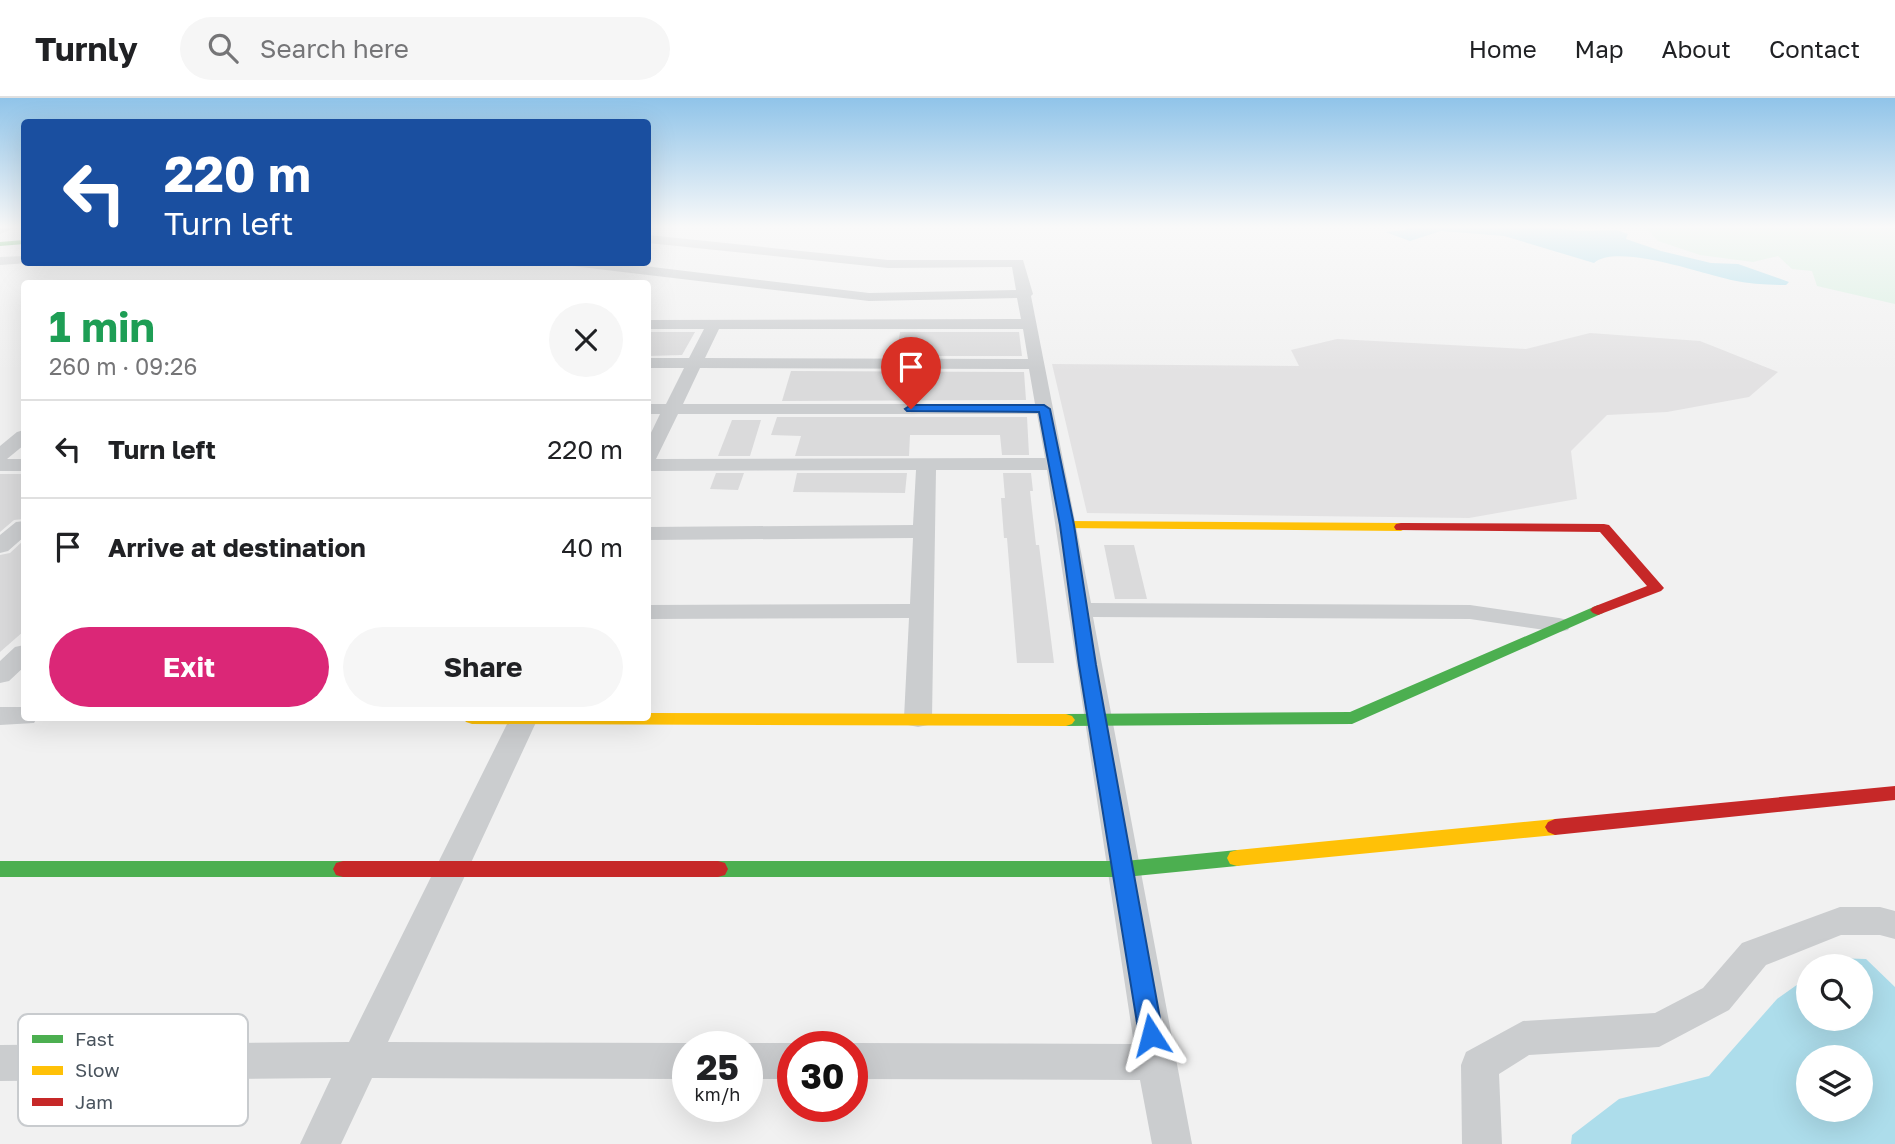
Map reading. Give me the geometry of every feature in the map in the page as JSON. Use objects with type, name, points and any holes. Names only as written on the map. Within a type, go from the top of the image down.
[{"type":"street","points":[[681,275],[869,297],[1026,294]]},
{"type":"street","points":[[1021,275],[1067,525],[1097,720],[1172,1144]]},
{"type":"street","points":[[651,324],[1031,324]]},
{"type":"street","points":[[651,451],[714,324]]},
{"type":"street","points":[[651,363],[1037,364]]},
{"type":"street","points":[[651,409],[1044,409]]},
{"type":"street","points":[[0,456],[21,438]]},
{"type":"street","points":[[651,465],[1055,464]]},
{"type":"street","points":[[0,465],[21,465]]},
{"type":"street","points":[[918,718],[926,466]]},
{"type":"street","points":[[651,718],[1352,718],[1559,625],[1656,588],[1604,528],[1067,525]]},
{"type":"street","points":[[0,546],[21,529]]},
{"type":"street","points":[[651,533],[923,531]]},
{"type":"street","points":[[1079,610],[1471,612],[1559,625]]},
{"type":"street","points":[[651,612],[922,611]]},
{"type":"street","points":[[0,675],[21,656]]},
{"type":"street","points":[[0,716],[21,716]]},
{"type":"street","points":[[320,1144],[523,721]]},
{"type":"street","points":[[0,869],[1125,869],[1895,793]]},
{"type":"street","points":[[1482,1144],[1480,1066],[1523,1038],[1660,1030],[1716,999],[1754,954],[1840,921],[1881,921],[1895,925]]},
{"type":"street","points":[[248,1061],[672,1061]]},
{"type":"street","points":[[868,1061],[1156,1062]]},
{"type":"street","points":[[0,1063],[18,1063]]},
{"type":"shaded area","points":[[1590,333],[1700,341],[1778,372],[1749,397],[1667,412],[1607,415],[1571,451],[1577,499],[1469,518],[1087,513],[1052,364],[1299,366],[1291,350],[1337,339],[1526,349]]},
{"type":"green space","points":[[1813,275],[1895,275],[1895,304],[1817,286]]},
{"type":"water","points":[[1713,275],[1769,275],[1789,282],[1779,285],[1738,281]]},
{"type":"water","points":[[1873,966],[1895,987],[1895,1144],[1571,1144],[1572,1135],[1619,1099],[1709,1076],[1777,999],[1796,986],[1796,1031],[1873,1031]]},
{"type":"building","points":[[651,332],[695,332],[682,355],[651,356]]},
{"type":"building","points":[[900,332],[1019,332],[1022,356],[896,356]]},
{"type":"building","points":[[791,371],[1024,372],[1026,400],[782,401]]},
{"type":"building","points":[[777,417],[1027,417],[1029,455],[1002,455],[1000,435],[910,435],[909,456],[795,456],[801,436],[771,435]]},
{"type":"building","points":[[732,420],[761,420],[750,456],[718,456]]},
{"type":"building","points":[[716,473],[744,473],[738,490],[710,489]]},
{"type":"building","points":[[797,473],[907,473],[905,493],[793,492]]},
{"type":"building","points":[[1003,473],[1031,473],[1033,491],[1030,491],[1036,545],[1039,545],[1054,663],[1017,663],[1007,538],[1004,538],[1001,498],[1005,498]]},
{"type":"building","points":[[0,474],[21,474],[21,519],[14,520],[0,532]]},
{"type":"building","points":[[21,543],[21,634],[0,652],[0,555],[10,553]]},
{"type":"building","points":[[1104,545],[1134,545],[1147,599],[1115,599]]},
{"type":"traffic: fast","points":[[1066,720],[1352,718],[1598,610]]},
{"type":"traffic: fast","points":[[718,869],[1125,869],[1237,858]]},
{"type":"traffic: fast","points":[[0,869],[343,869]]},
{"type":"traffic: slow","points":[[1067,525],[1401,527]]},
{"type":"traffic: slow","points":[[651,719],[1066,720]]},
{"type":"traffic: slow","points":[[1237,858],[1555,827]]},
{"type":"traffic: jam","points":[[1401,527],[1604,528],[1656,588],[1598,610]]},
{"type":"traffic: jam","points":[[1555,827],[1895,793]]},
{"type":"traffic: jam","points":[[343,869],[718,869]]},
{"type":"route","points":[[911,409],[1044,409],[1067,525],[1151,1035]]}]
